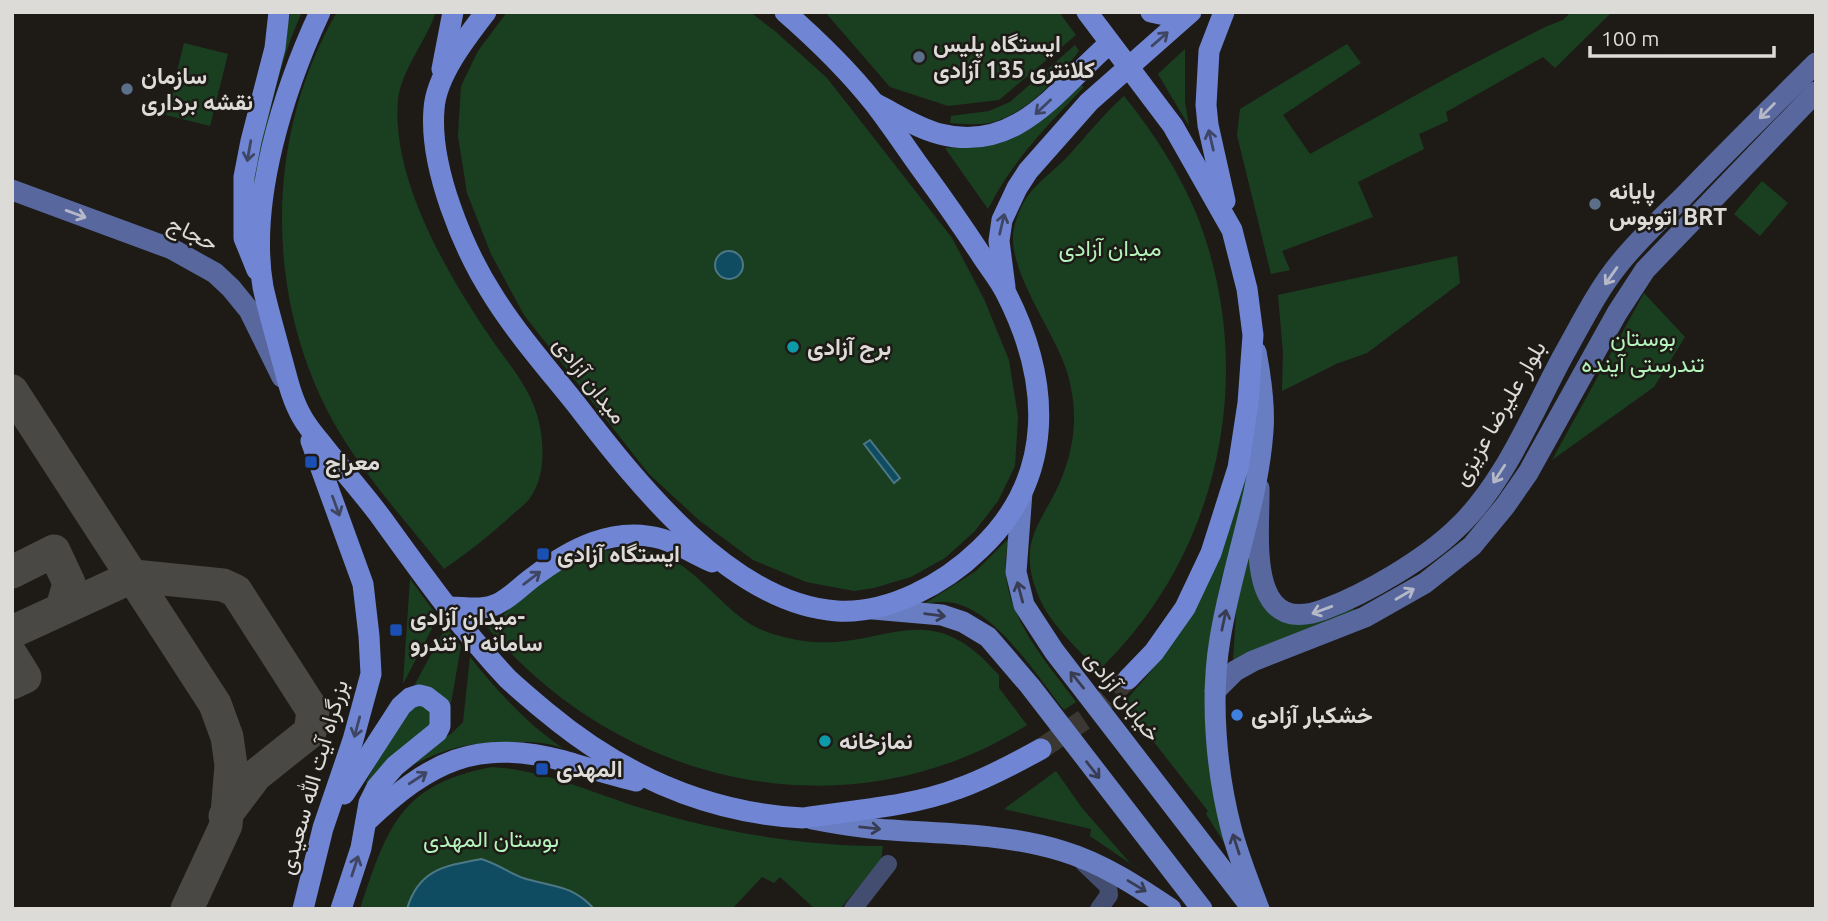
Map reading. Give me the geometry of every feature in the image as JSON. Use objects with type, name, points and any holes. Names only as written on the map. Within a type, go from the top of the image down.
[{"type":"highway","points":[[278,12],[275,48],[262,93],[244,177],[244,238],[263,285],[291,394],[303,419],[491,659],[533,701],[594,749],[661,786]]},
{"type":"highway","points":[[263,285],[261,212],[270,156],[305,44],[320,12]]},
{"type":"highway","points":[[438,87],[453,12]]},
{"type":"highway","name":"میدان آزادی","points":[[486,12],[438,87],[434,107],[434,135],[448,199],[493,296],[628,472],[707,550],[744,577],[803,605],[835,611],[867,609],[908,596],[954,571],[993,536],[1022,491],[1037,449],[1039,390],[1028,348],[1006,292],[959,220],[872,102],[816,40],[785,12]]},
{"type":"highway","points":[[1087,12],[1173,126],[1231,230]]},
{"type":"highway","points":[[1151,12],[1166,15],[1189,13]]},
{"type":"highway","points":[[1128,680],[1154,652],[1185,608],[1211,553],[1230,497],[1242,449],[1253,335],[1247,289],[1231,230],[1206,105],[1209,51],[1224,12]]},
{"type":"highway","points":[[1006,292],[999,241],[1002,220],[1017,188],[1042,153],[1089,102],[1189,13]]},
{"type":"highway","points":[[872,102],[940,134],[979,136],[1002,132],[1034,115],[1110,43]]},
{"type":"highway","name":"بزرگراه آیت الله سعیدی","points":[[303,419],[363,584],[370,674],[354,740],[323,828],[303,909]]},
{"type":"highway","points":[[449,607],[470,609],[497,605],[575,549],[612,537],[663,539],[744,577]]},
{"type":"highway","points":[[323,828],[394,714],[410,698],[419,695],[427,697],[440,707],[442,717],[437,732],[395,766],[377,787],[369,803],[361,848],[341,909]]},
{"type":"highway","points":[[366,822],[404,787],[439,765],[502,751],[563,761],[598,773],[661,786],[710,803],[803,818],[924,798],[956,790],[1041,750]]},
{"type":"main road","name":"بلوار علیرضا عزیزی","points":[[1259,467],[1259,566],[1262,584],[1269,599],[1286,612],[1312,614],[1355,595],[1404,567],[1456,529],[1484,495],[1506,462],[1586,315],[1628,253],[1816,63]]},
{"type":"main road","points":[[1215,691],[1244,666],[1365,617],[1425,583],[1472,546],[1518,489],[1617,313],[1645,270],[1816,92]]},
{"type":"main road","name":"حجاج","points":[[12,190],[172,249],[215,274],[249,310],[291,394]]},
{"type":"main road","points":[[1628,253],[1645,270]]},
{"type":"main road","points":[[1253,335],[1263,401],[1264,429],[1259,467],[1219,640],[1215,691],[1216,732],[1231,828],[1259,909]]},
{"type":"main road","points":[[1538,402],[1560,415]]},
{"type":"main road","name":"خیابان آزادی","points":[[1022,491],[1016,572],[1024,605],[1054,650],[1253,909]]},
{"type":"main road","points":[[1355,595],[1365,617]]},
{"type":"main road","points":[[867,609],[942,615],[963,622],[988,637],[1030,686],[1202,909]]},
{"type":"main road","points":[[803,818],[871,828],[986,836],[1027,842],[1074,855],[1113,872],[1171,909]]},
{"type":"street","points":[[1074,855],[1108,886],[1109,895],[1099,908]]},
{"type":"street","points":[[853,909],[888,864]]},
{"type":"green space","points":[[291,12],[302,12],[274,93],[250,234],[254,173],[280,50]]},
{"type":"green space","points":[[337,12],[436,12],[400,89],[398,130],[403,160],[412,192],[439,253],[472,309],[525,387],[540,428],[542,465],[536,488],[530,498],[487,537],[444,569],[375,484],[338,430],[314,381],[296,329],[286,275],[282,221],[285,166],[296,113],[313,61]]},
{"type":"green space","points":[[507,12],[750,12],[827,78],[952,238],[984,299],[1009,360],[1018,417],[1015,466],[998,501],[974,532],[945,558],[911,577],[874,588],[854,591],[806,582],[753,560],[700,521],[649,474],[524,315],[491,254],[467,193],[458,136],[461,86],[478,51]]},
{"type":"green space","points":[[825,12],[1059,12],[1076,35],[999,100],[948,106],[890,87]]},
{"type":"green space","points":[[1571,12],[1612,12],[1555,68],[1543,57],[1446,112],[1448,121],[1419,134],[1424,149],[1358,182],[1373,217],[1282,251],[1290,270],[1271,274],[1237,135],[1240,109],[1347,44],[1361,63],[1283,115],[1310,154],[1454,74],[1563,20]]},
{"type":"green space","points":[[184,43],[228,54],[210,126],[166,115]]},
{"type":"green space","points":[[1075,45],[1079,51],[1061,73],[1040,94],[1016,112],[989,123],[950,123],[951,116],[989,111],[1010,102]]},
{"type":"green space","points":[[1185,49],[1185,102],[1189,126],[1158,74]]},
{"type":"green space","points":[[1081,85],[1084,87],[1019,160],[988,209],[945,148],[990,143],[1021,134],[1048,115]]},
{"type":"green space","name":"میدان آزادی","points":[[1124,96],[1164,152],[1196,213],[1215,273],[1225,334],[1225,396],[1217,457],[1200,516],[1174,572],[1140,624],[1098,671],[1050,618],[1032,576],[1031,543],[1065,469],[1073,434],[1074,411],[1068,375],[1024,282],[1013,245],[1014,228],[1023,203],[1036,186]]},
{"type":"green space","points":[[1762,181],[1788,203],[1760,236],[1734,214]]},
{"type":"green space","points":[[1457,256],[1460,283],[1367,353],[1336,364],[1282,391],[1283,353],[1278,295]]},
{"type":"green space","name":"بوستان تندرستی آینده","points":[[1644,293],[1685,337],[1654,387],[1552,460]]},
{"type":"green space","points":[[1250,465],[1252,473],[1220,584],[1209,650],[1240,868],[1206,814],[1208,811],[1143,728],[1120,707],[1169,648],[1200,600],[1220,554]]},
{"type":"green space","points":[[1256,504],[1256,583],[1287,611],[1304,622],[1323,620],[1352,606],[1355,612],[1233,661],[1236,612]]},
{"type":"green space","points":[[1010,537],[1006,560],[1007,583],[1013,604],[1034,646],[1076,702],[1064,710],[1012,644],[980,615],[963,606],[946,602],[924,604],[976,571]]},
{"type":"green space","points":[[632,549],[659,554],[675,561],[747,622],[777,635],[797,640],[827,642],[901,631],[924,630],[946,635],[970,648],[999,675],[999,688],[1027,725],[958,760],[886,780],[813,786],[740,778],[669,758],[603,726],[542,682],[488,628],[540,584],[570,564],[603,551]]},
{"type":"green space","points":[[410,579],[438,617],[403,684]]},
{"type":"green space","points":[[446,627],[461,646],[451,703],[415,684]]},
{"type":"green space","points":[[470,657],[514,707],[564,749],[535,742],[472,744],[447,750],[407,768],[435,742],[451,734],[463,722]]},
{"type":"green space","points":[[414,702],[429,706],[431,726],[367,785],[366,782],[385,746]]},
{"type":"green space","name":"بوستان المهدی","points":[[492,767],[550,777],[670,817],[730,831],[791,840],[883,846],[881,861],[840,909],[815,909],[780,877],[774,883],[762,877],[732,909],[360,909],[379,855],[402,814],[417,798],[436,785]]},
{"type":"green space","points":[[1056,771],[1082,808],[1130,863],[1175,894],[1090,836],[1091,829],[1004,809]]},
{"type":"water","points":[[729,251],[739,255],[743,265],[739,275],[729,279],[719,275],[715,265],[719,255]]},
{"type":"water","points":[[870,440],[900,478],[894,483],[864,444]]},
{"type":"water","points":[[481,859],[523,878],[569,891],[594,909],[407,909],[412,895],[426,877],[445,867]]},
{"type":"taxiway","points":[[12,391],[215,704],[227,737],[231,765],[226,825],[187,909]]},
{"type":"taxiway","points":[[12,572],[54,551],[69,583],[62,608]]},
{"type":"taxiway","points":[[12,632],[134,576],[223,585],[236,591],[313,711],[310,732],[256,775],[225,816]]},
{"type":"taxiway","points":[[12,656],[25,677],[12,683]]},
{"type":"tunnel","points":[[1041,749],[1085,719],[1128,679]]},
{"type":"place","name":"ایستگاه پلیس کلانتری 135 آزادی","points":[[919,57]]},
{"type":"place","name":"سازمان نقشه برداری","points":[[127,89]]},
{"type":"place","name":"پایانه اتوبوس BRT","points":[[1595,204]]},
{"type":"place","name":"برج آزادی","points":[[793,347]]},
{"type":"place","name":"معراج","points":[[311,462]]},
{"type":"place","name":"ایستگاه آزادی","points":[[543,554]]},
{"type":"place","name":"میدان آزادی- سامانه ۲ تندرو","points":[[396,630]]},
{"type":"place","name":"خشکبار آزادی","points":[[1237,715]]},
{"type":"place","name":"نمازخانه","points":[[825,741]]},
{"type":"place","name":"المهدی","points":[[542,769]]}]
